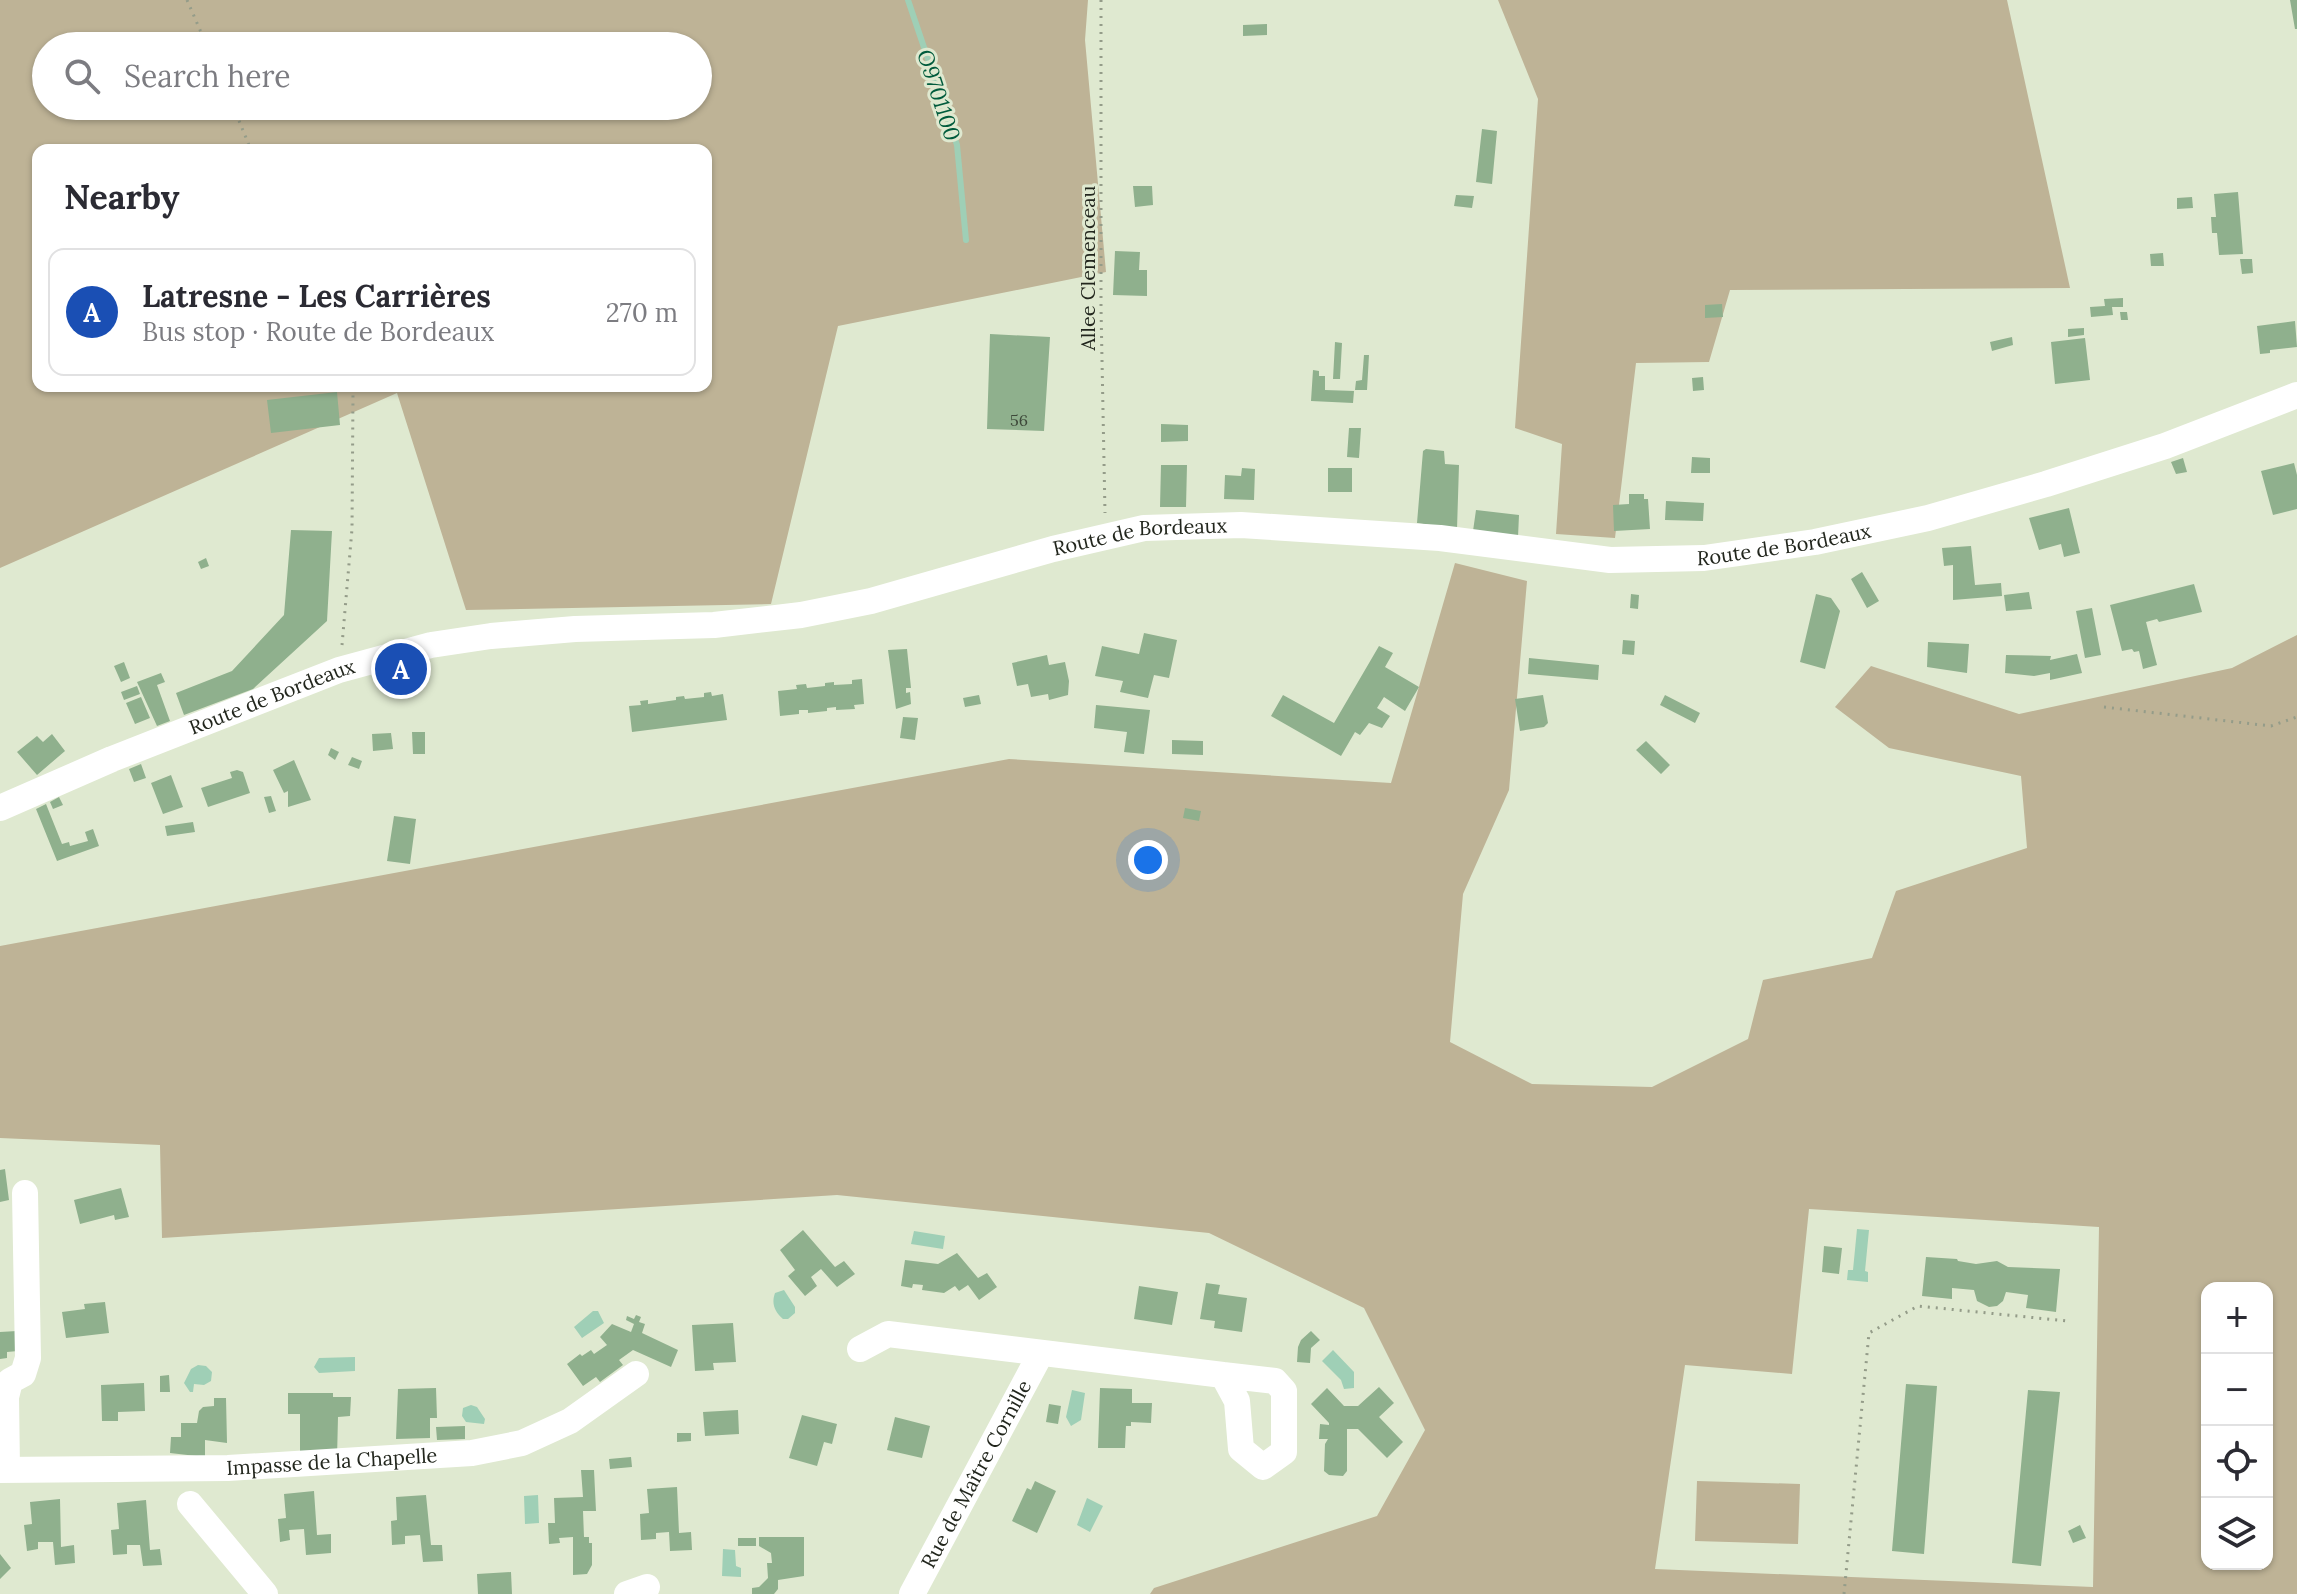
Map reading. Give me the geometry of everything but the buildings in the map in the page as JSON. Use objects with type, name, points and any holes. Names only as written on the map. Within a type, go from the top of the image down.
[{"type":"street","name":"Route de Bordeaux","points":[[0,808],[112,759],[339,670],[431,645],[575,629],[714,625],[801,615],[871,601],[1053,549],[1144,528],[1241,525],[1440,538],[1610,560],[1704,558],[1815,542],[1928,518],[2165,446],[2297,395]]},
{"type":"street","name":"Impasse de la Chapelle","points":[[25,1193],[28,1358],[23,1374],[10,1381],[6,1397],[3,1470],[228,1468],[472,1453],[522,1443],[570,1421],[636,1374]]},
{"type":"street","name":"Rue de Maître Cornille","points":[[860,1349],[888,1334],[1223,1375]]},
{"type":"street","name":"Rue de Maître Cornille","points":[[912,1594],[1041,1353]]},
{"type":"street","points":[[190,1504],[265,1594]]},
{"type":"path","points":[[187,0],[201,32]]},
{"type":"path","name":"Allee Clemenceau","points":[[1101,0],[1101,308],[1106,536]]},
{"type":"path","points":[[239,120],[249,144]]},
{"type":"path","points":[[339,670],[352,529],[353,392]]},
{"type":"path","points":[[2104,707],[2271,726],[2297,717]]},
{"type":"path","points":[[1844,1594],[1869,1333],[1918,1306],[2067,1321]]},
{"type":"shaded area","points":[[0,0],[1088,0],[1085,40],[1106,272],[838,326],[771,604],[466,610],[397,393],[0,568]]},
{"type":"shaded area","points":[[1498,0],[2007,0],[2070,288],[1730,290],[1709,362],[1636,363],[1615,538],[1556,534],[1562,444],[1515,428],[1538,99]]},
{"type":"shaded area","points":[[1455,563],[1527,581],[1509,790],[1463,894],[1450,1042],[1532,1084],[1652,1087],[1748,1039],[1763,980],[1872,958],[1896,891],[2027,848],[2021,776],[1889,748],[1835,707],[1871,666],[2019,714],[2232,668],[2297,635],[2297,1594],[1150,1594],[1154,1588],[1377,1516],[1425,1430],[1364,1308],[1209,1233],[837,1195],[162,1238],[160,1145],[0,1138],[0,946],[1009,759],[1391,783]],"holes":[[[1809,1209],[2099,1227],[2093,1587],[1655,1569],[1685,1365],[1792,1374]]]},
{"type":"shaded area","points":[[1857,1229],[1869,1230],[1865,1271],[1868,1272],[1868,1282],[1847,1280],[1848,1270],[1853,1270]]},
{"type":"shaded area","points":[[914,1231],[945,1236],[943,1249],[911,1244]]},
{"type":"shaded area","points":[[784,1290],[795,1307],[795,1313],[788,1319],[780,1316],[774,1304],[775,1293]]},
{"type":"shaded area","points":[[593,1311],[598,1311],[604,1323],[582,1338],[574,1327]]},
{"type":"shaded area","points":[[1333,1350],[1354,1372],[1354,1388],[1344,1389],[1341,1380],[1322,1361]]},
{"type":"shaded area","points":[[355,1357],[355,1371],[319,1373],[314,1367],[319,1358]]},
{"type":"shaded area","points":[[198,1365],[206,1366],[212,1372],[211,1381],[204,1385],[194,1384],[193,1392],[190,1392],[184,1383],[191,1369]]},
{"type":"shaded area","points":[[1072,1390],[1085,1393],[1081,1420],[1071,1426],[1066,1417]]},
{"type":"shaded area","points":[[471,1405],[477,1407],[485,1419],[484,1424],[466,1422],[462,1416],[463,1408]]},
{"type":"shaded area","points":[[1697,1481],[1800,1484],[1798,1544],[1695,1541]]},
{"type":"shaded area","points":[[538,1495],[539,1523],[525,1524],[524,1496]]},
{"type":"shaded area","points":[[1087,1498],[1103,1506],[1090,1532],[1077,1525]]},
{"type":"shaded area","points":[[723,1549],[735,1550],[736,1566],[741,1568],[741,1577],[722,1576]]},
{"type":"waterway","name":"O9701100","points":[[908,0],[957,145],[966,240]]},
{"type":"place","name":"Latresne - Les Carrières","points":[[401,669]]}]
